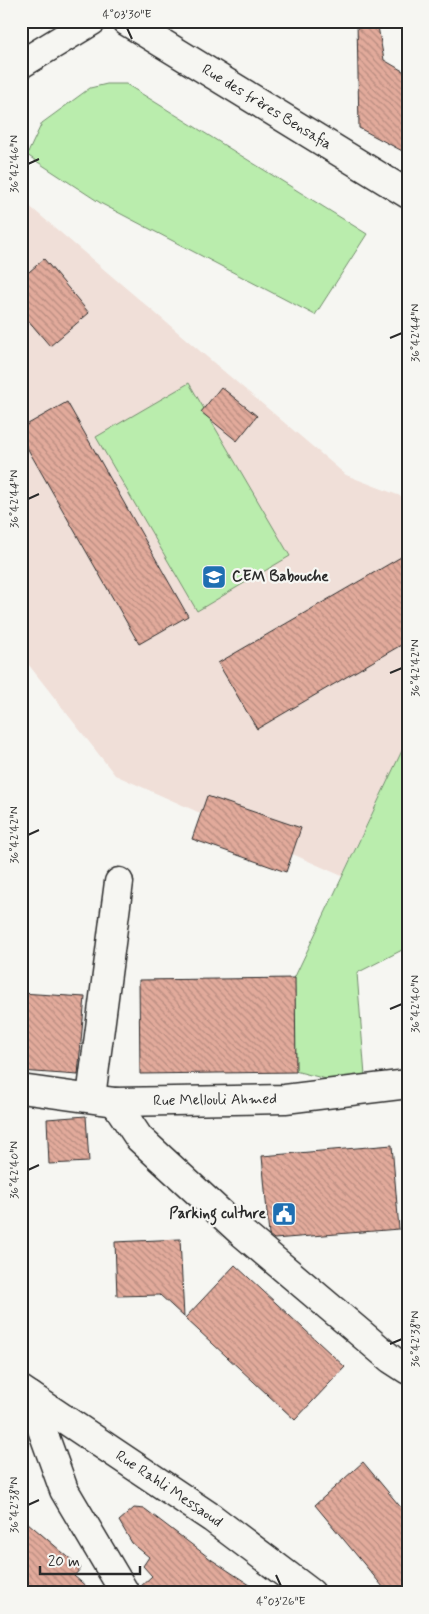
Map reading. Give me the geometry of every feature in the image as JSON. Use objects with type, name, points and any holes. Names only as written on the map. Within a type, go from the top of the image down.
[{"type":"street","points":[[21,64],[92,21]]},
{"type":"street","name":"Rue des frères Bensafia","points":[[126,21],[408,194]]},
{"type":"street","points":[[119,882],[103,1100],[139,1138],[241,1232],[390,1359],[408,1370]]},
{"type":"street","name":"Rue Mellouli Ahmed","points":[[21,1088],[103,1100],[285,1100],[408,1084]]},
{"type":"street","points":[[26,1393],[64,1490],[126,1593]]},
{"type":"street","name":"Rue Rahli Messaoud","points":[[26,1393],[212,1518],[311,1593]]},
{"type":"shaded area","name":"CEM Babouche","points":[[21,199],[346,475],[408,499],[408,738],[342,876],[115,775],[21,655]]},
{"type":"green space","points":[[107,84],[126,84],[367,234],[315,315],[102,204],[27,155],[42,123],[90,88]]},
{"type":"green space","points":[[189,383],[290,556],[197,611],[96,437]]},
{"type":"green space","points":[[408,738],[408,947],[357,973],[366,1089],[255,1061]]},
{"type":"building","points":[[357,21],[377,21],[384,60],[408,74],[408,154],[359,128]]},
{"type":"building","points":[[44,259],[89,313],[50,346],[21,312],[22,278]]},
{"type":"building","points":[[221,387],[257,416],[237,441],[201,412]]},
{"type":"building","points":[[67,402],[188,616],[139,644],[21,437],[21,428]]},
{"type":"building","points":[[408,553],[408,641],[257,729],[218,663]]},
{"type":"building","points":[[207,796],[301,828],[286,872],[192,839]]},
{"type":"building","points":[[295,978],[296,1072],[140,1074],[139,980]]},
{"type":"building","points":[[21,993],[85,997],[78,1075],[21,1071]]},
{"type":"building","points":[[86,1116],[89,1162],[49,1164],[47,1119]]},
{"type":"building","points":[[392,1145],[399,1229],[274,1239],[269,1235],[262,1156]]},
{"type":"building","points":[[180,1239],[184,1317],[160,1295],[117,1296],[115,1242]]},
{"type":"building","points":[[235,1265],[345,1367],[295,1420],[185,1318]]},
{"type":"building","points":[[363,1462],[408,1516],[408,1593],[388,1593],[315,1505]]},
{"type":"building","points":[[134,1508],[145,1509],[212,1560],[262,1593],[141,1593],[139,1588],[152,1576],[143,1566],[149,1557],[132,1543],[119,1521]]},
{"type":"building","points":[[21,1517],[81,1568],[74,1576],[94,1593],[21,1593]]},
{"type":"place","name":"CEM Babouche","points":[[214,577]]},
{"type":"place","name":"Parking culture","points":[[284,1214]]}]
